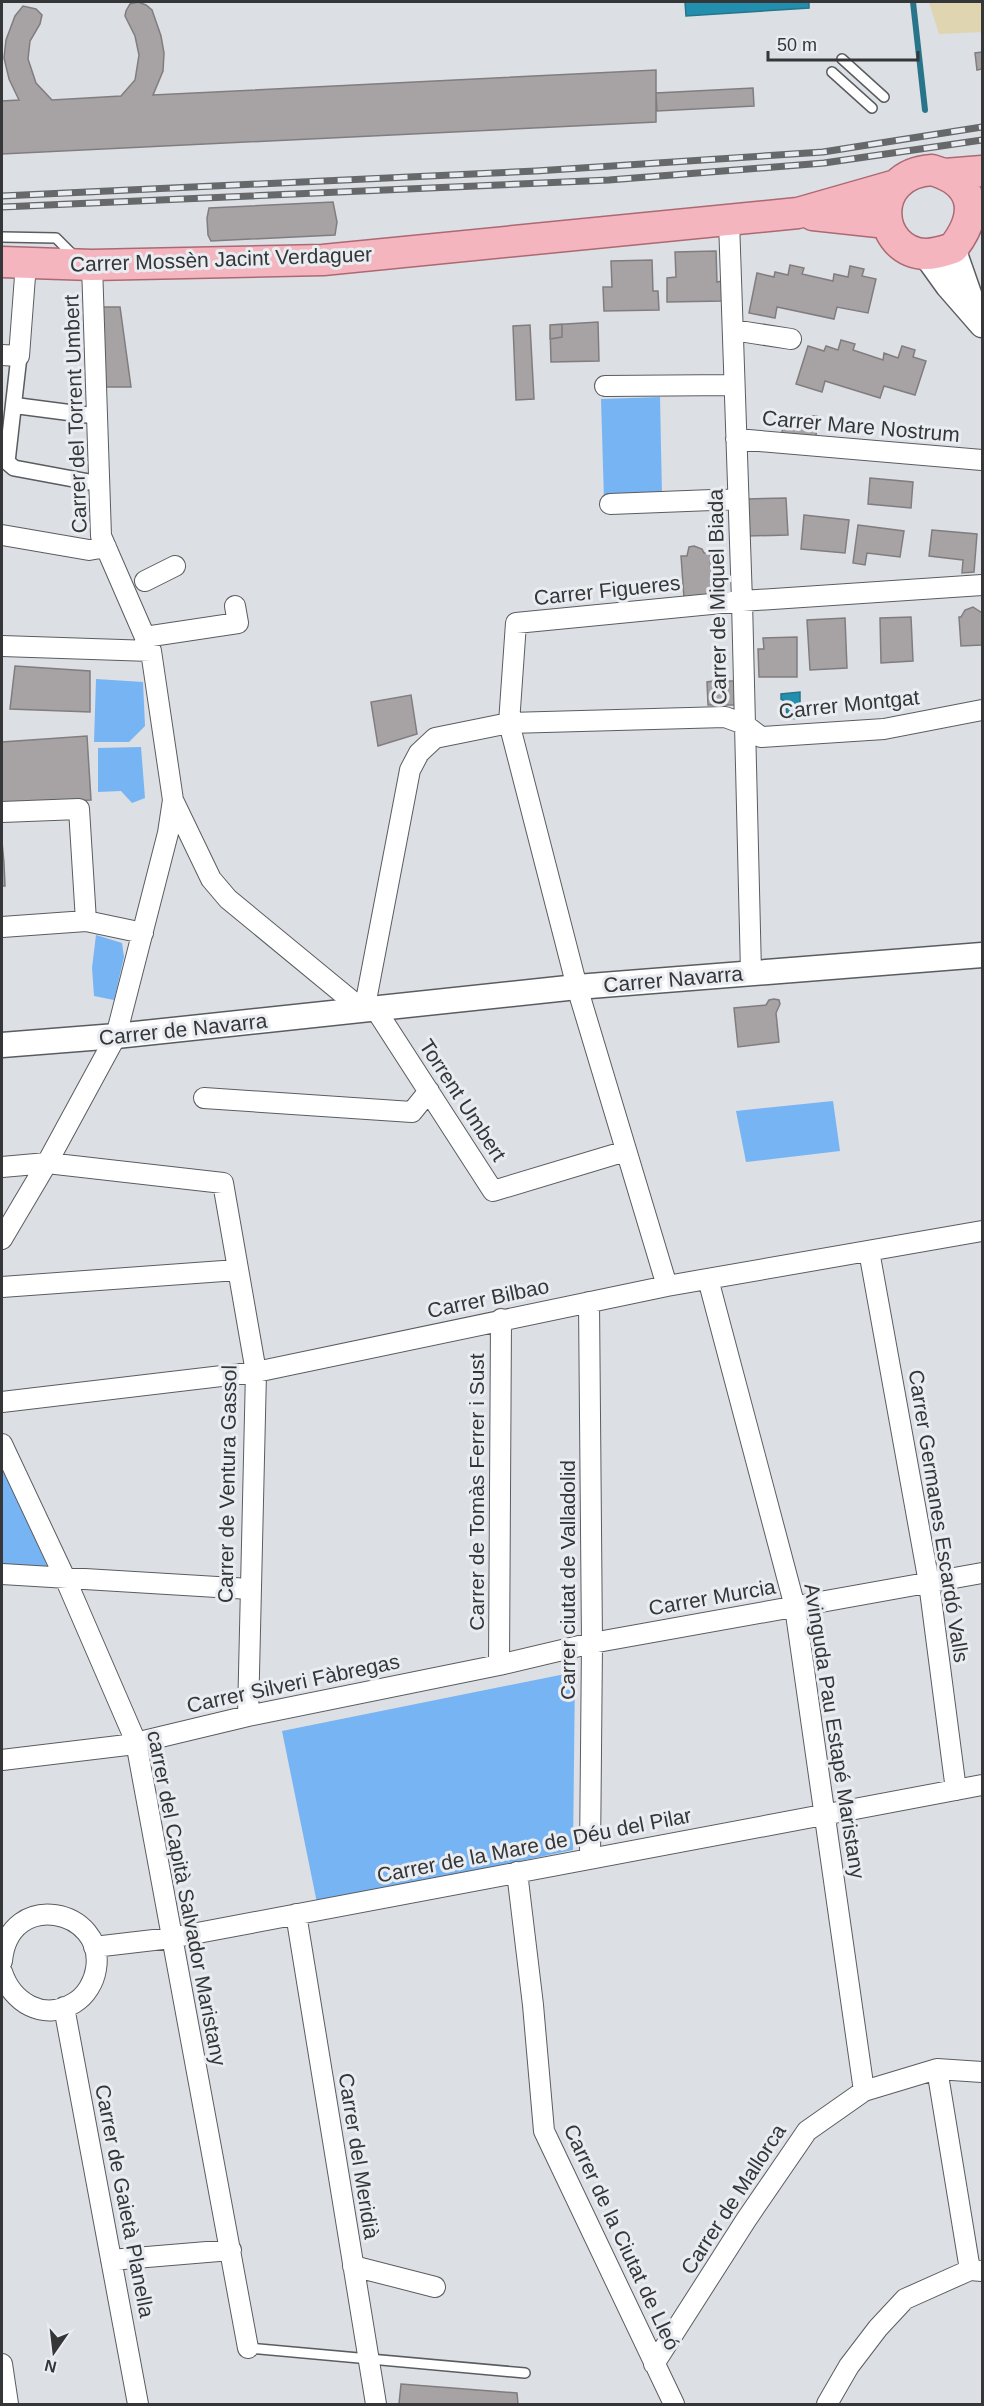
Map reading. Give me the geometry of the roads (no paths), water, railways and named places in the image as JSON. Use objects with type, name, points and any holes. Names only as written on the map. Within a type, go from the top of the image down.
[{"type":"main road","points":[[945,174],[963,189],[977,209],[966,229],[939,251],[910,250],[896,239],[887,223],[886,210],[889,197],[896,185],[906,176],[919,171],[945,174],[982,171]]},
{"type":"main road","points":[[798,213],[896,185]]},
{"type":"main road","points":[[798,213],[887,223]]},
{"type":"main road","name":"Carrer Mossèn Jacint Verdaguer","points":[[14,262],[87,264],[323,260],[798,213]]},
{"type":"street","name":"Carrer de Miquel Biada","points":[[729,221],[742,601],[751,972]]},
{"type":"street","points":[[939,251],[948,286],[980,322]]},
{"type":"street","points":[[14,262],[4,461],[14,468],[100,484]]},
{"type":"street","name":"Carrer del Torrent Umbert","points":[[87,264],[101,536],[118,570],[148,644],[173,800],[211,879],[228,899],[370,1010]]},
{"type":"street","points":[[733,330],[791,339]]},
{"type":"street","points":[[605,387],[734,385]]},
{"type":"street","points":[[19,406],[88,415]]},
{"type":"street","name":"Carrer Mare Nostrum","points":[[736,439],[982,460]]},
{"type":"street","points":[[610,504],[738,499]]},
{"type":"street","points":[[2,535],[89,550],[106,547]]},
{"type":"street","points":[[145,581],[175,566]]},
{"type":"street","name":"Carrer Figueres","points":[[509,723],[516,623],[742,601],[982,585]]},
{"type":"street","points":[[2,646],[148,644],[238,623],[235,606]]},
{"type":"street","name":"Carrer Montgat","points":[[370,1010],[410,770],[419,753],[435,738],[509,723],[725,717],[744,724],[761,737],[884,729],[982,710]]},
{"type":"street","points":[[509,723],[577,987],[667,1286]]},
{"type":"street","points":[[2,1239],[47,1163],[116,1036],[168,833],[173,800]]},
{"type":"street","points":[[2,812],[79,809],[86,921]]},
{"type":"street","points":[[2,927],[86,921],[143,933]]},
{"type":"street","name":"Carrer Navarra","points":[[370,1010],[577,987],[982,955]]},
{"type":"street","name":"Carrer de Navarra","points":[[2,1045],[116,1036],[370,1010]]},
{"type":"street","name":"Torrent Umbert","points":[[370,1010],[429,1091],[493,1191],[626,1151]]},
{"type":"street","points":[[204,1098],[412,1112],[429,1091]]},
{"type":"street","points":[[2,1167],[47,1163]]},
{"type":"street","name":"Carrer de Ventura Gassol","points":[[47,1163],[223,1183],[256,1372],[248,1716]]},
{"type":"street","name":"Carrer Bilbao","points":[[2,1402],[256,1372],[667,1286],[982,1231]]},
{"type":"street","name":"Carrer Germanes Escardó Valls","points":[[869,1251],[929,1583],[956,1790]]},
{"type":"street","points":[[2,1287],[237,1270]]},
{"type":"street","name":"Avinguda Pau Estapé Maristany","points":[[708,1279],[795,1607],[864,2091]]},
{"type":"street","name":"Carrer ciutat de Valladolid","points":[[588,1302],[592,1643],[590,1857]]},
{"type":"street","name":"Carrer de Tomàs Ferrer i Sust","points":[[499,1665],[501,1319]]},
{"type":"street","name":"carrer del Capità Salvador Maristany","points":[[2,1444],[65,1578],[136,1742],[248,2348]]},
{"type":"street","name":"Carrer Murcia","points":[[592,1643],[982,1573]]},
{"type":"street","points":[[2,1574],[250,1589]]},
{"type":"street","name":"Carrer Silveri Fàbregas","points":[[2,1760],[136,1742],[592,1643]]},
{"type":"street","name":"Carrer de la Mare de Déu del Pilar","points":[[94,1947],[171,1938],[590,1857],[824,1816],[982,1785]]},
{"type":"street","name":"Carrer de la Ciutat de Lleó","points":[[517,1872],[533,2005],[544,2131],[674,2404]]},
{"type":"street","name":"Carrer del Meridià","points":[[296,1914],[376,2404]]},
{"type":"street","points":[[2,1961],[3,1945],[12,1931],[25,1920],[40,1915],[64,1916],[78,1924],[90,1937],[97,1963],[87,1992],[74,2003],[48,2010],[31,2007],[17,1999],[6,1985],[2,1972]]},
{"type":"street","name":"Carrer de Gaietà Planella","points":[[64,2007],[138,2404]]},
{"type":"street","points":[[827,2404],[849,2366],[878,2328],[905,2299],[976,2270],[937,2069]]},
{"type":"street","name":"Carrer de Mallorca","points":[[654,2364],[746,2220],[807,2131],[864,2091],[937,2069],[982,2072]]},
{"type":"street","points":[[111,2260],[231,2250]]},
{"type":"street","points":[[353,2266],[435,2287]]},
{"type":"street","points":[[2,2364],[9,2404]]},
{"type":"lane","points":[[842,59],[884,97]]},
{"type":"lane","points":[[832,72],[872,108]]},
{"type":"lane","points":[[2,237],[56,238],[87,264]]},
{"type":"lane","points":[[248,2348],[525,2373]]},
{"type":"waterway","points":[[913,2],[925,110]]},
{"type":"railway","points":[[2,196],[536,171],[823,152],[982,127]]},
{"type":"railway","points":[[2,207],[609,180],[824,163],[982,140]]}]
